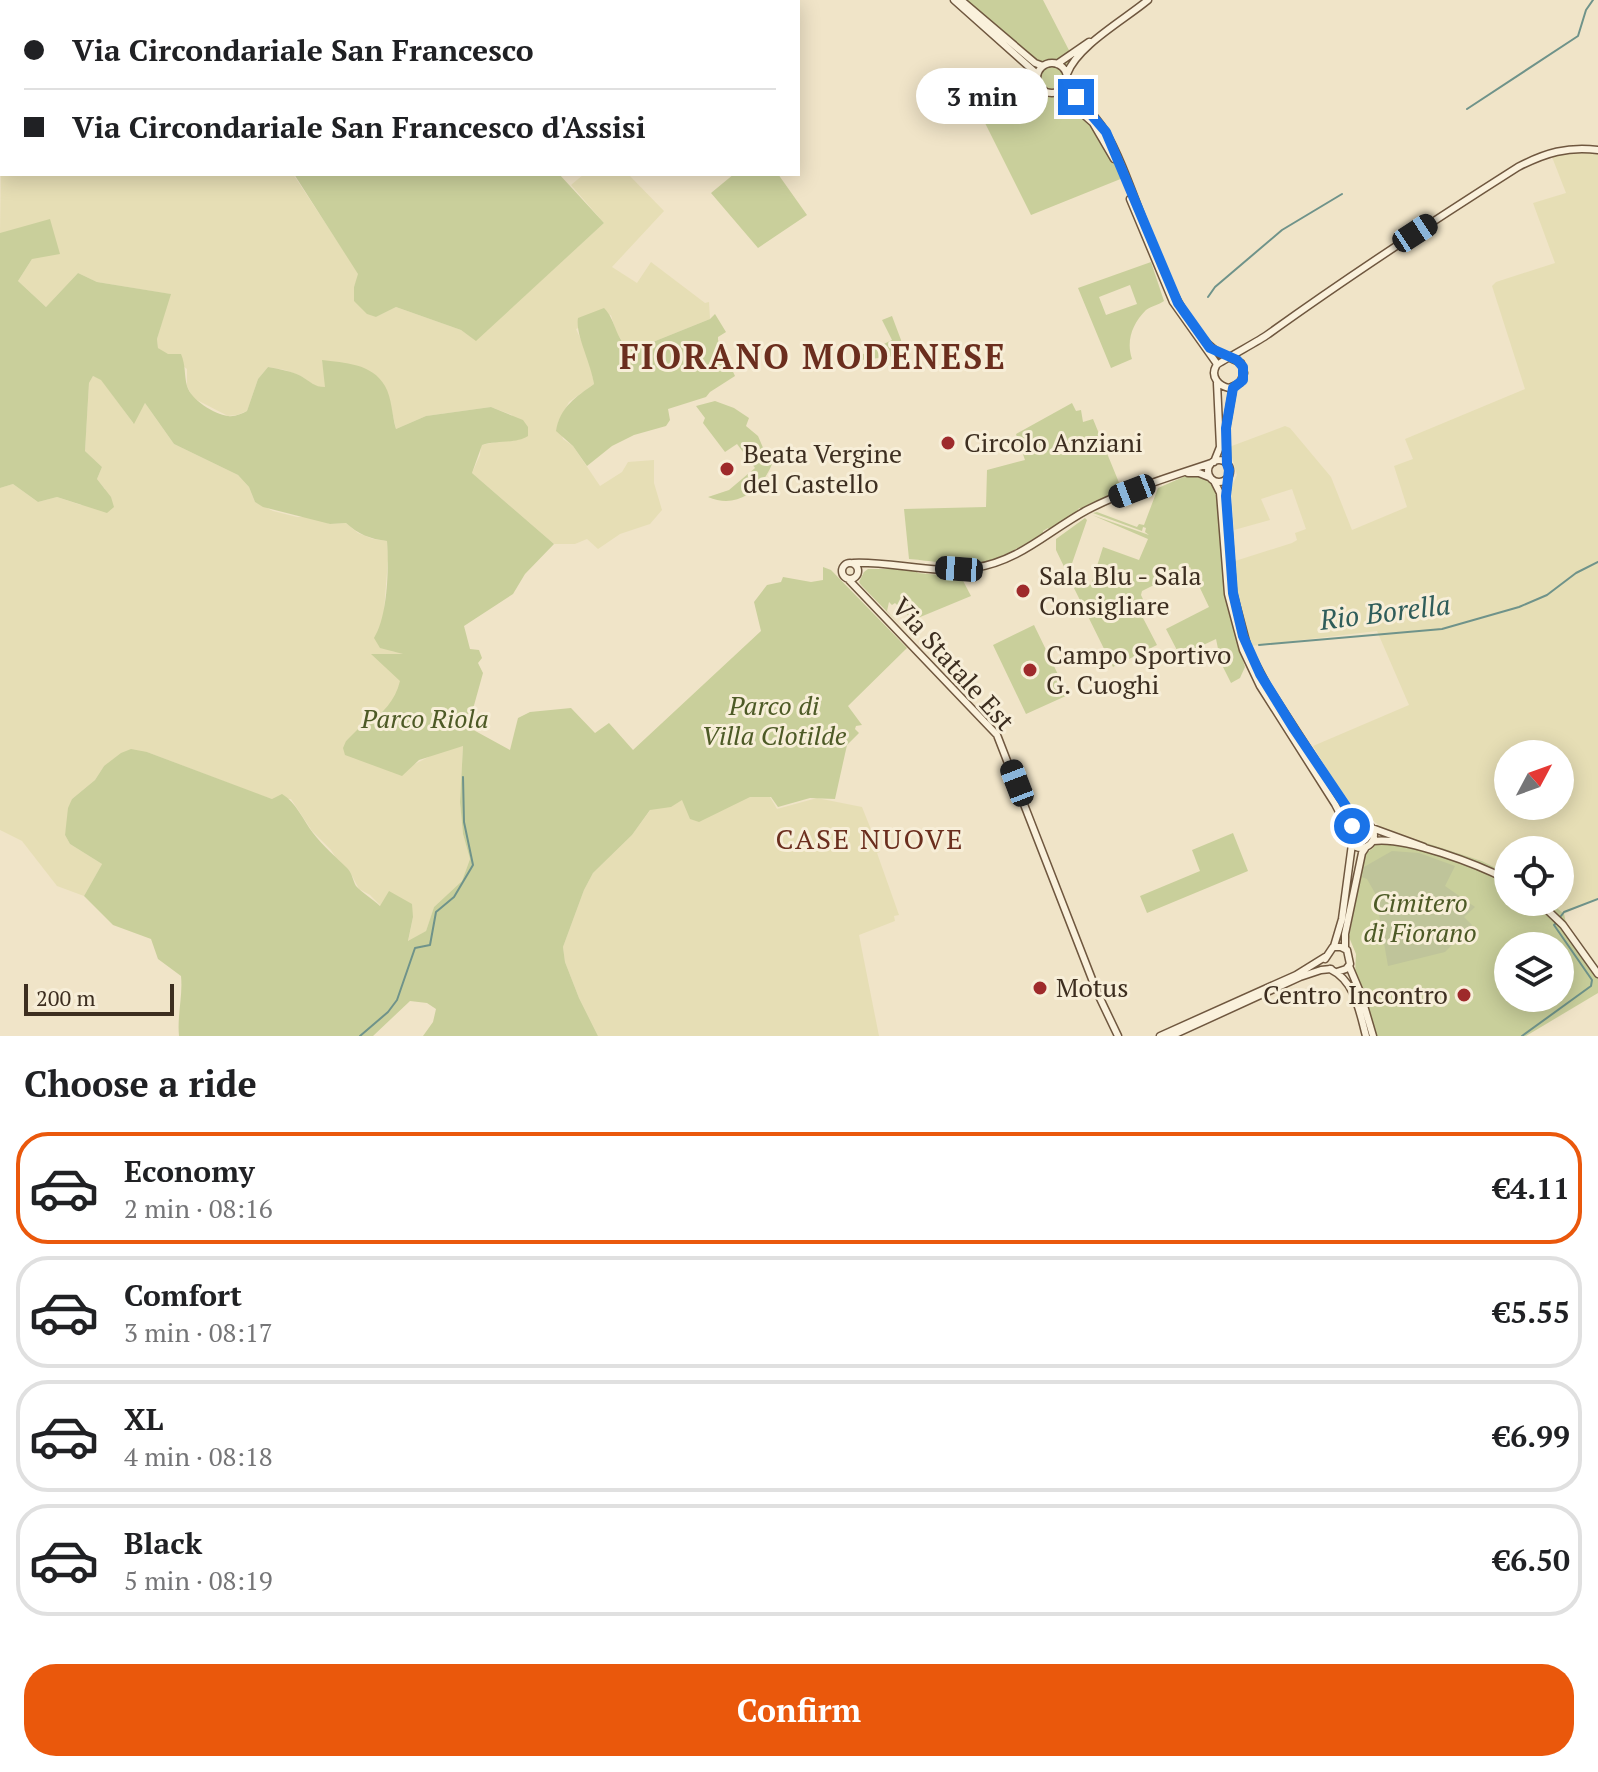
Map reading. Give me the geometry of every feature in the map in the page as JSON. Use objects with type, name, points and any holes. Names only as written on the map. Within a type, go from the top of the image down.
[{"type":"street","points":[[954,0],[1037,76],[1040,88]]},
{"type":"street","points":[[961,0],[1035,63],[1043,66],[1057,64],[1093,42],[1148,0]]},
{"type":"street","points":[[1043,66],[1020,93],[1040,88],[1049,93],[1058,92],[1066,84],[1071,64],[1093,42]]},
{"type":"street","points":[[1057,64],[1067,74]]},
{"type":"street","points":[[1066,84],[1106,132],[1178,303],[1210,348],[1243,366]]},
{"type":"street","points":[[1058,92],[1084,112],[1104,140],[1173,302],[1217,364]]},
{"type":"street","points":[[1160,1036],[1296,975],[1325,957],[1333,947],[1342,919],[1352,844],[1335,804],[1260,686],[1243,650],[1231,613],[1220,493],[1208,469],[1220,447],[1214,374],[1217,364],[1252,346],[1366,264],[1518,167],[1559,150],[1598,150]]},
{"type":"street","points":[[1252,346],[1243,366],[1243,380],[1233,388],[1226,428],[1229,470],[1226,496],[1233,593],[1248,649],[1268,687],[1350,812],[1372,828],[1494,873]]},
{"type":"street","points":[[1217,383],[1233,388]]},
{"type":"street","points":[[856,566],[851,578],[842,573],[847,563],[856,566],[971,569],[1001,562],[1033,546],[1086,511],[1213,462],[1227,464]]},
{"type":"street","points":[[1177,474],[1199,473],[1222,482],[1228,477]]},
{"type":"street","name":"Via Statale Est","points":[[851,578],[997,735],[1115,1036]]},
{"type":"street","points":[[1349,831],[1354,824],[1362,822]]},
{"type":"street","points":[[1372,828],[1375,836],[1362,853],[1345,934],[1345,949],[1373,1036]]},
{"type":"street","points":[[1373,841],[1396,841],[1431,850]]},
{"type":"street","points":[[1352,844],[1366,847]]},
{"type":"street","points":[[1554,916],[1598,974]]},
{"type":"street","points":[[1333,947],[1345,949]]},
{"type":"street","points":[[1325,957],[1326,964],[1351,988],[1366,1036]]},
{"type":"street","points":[[1171,1036],[1300,977],[1349,966]]},
{"type":"shaded area","points":[[1566,152],[1598,153],[1598,898],[1574,909],[1574,836],[1494,836],[1494,867],[1384,829],[1352,805],[1334,781],[1313,746],[1409,705],[1377,631],[1251,646],[1237,603],[1235,561],[1292,543],[1297,540],[1295,533],[1306,529],[1292,489],[1261,499],[1270,520],[1234,530],[1231,488],[1237,475],[1229,447],[1285,426],[1290,428],[1331,477],[1352,530],[1407,507],[1394,466],[1413,459],[1405,439],[1525,389],[1492,286],[1555,263],[1533,203],[1566,193],[1552,157]]},
{"type":"shaded area","points":[[1,176],[294,176],[359,274],[354,287],[376,317],[396,307],[461,330],[476,340],[604,223],[571,185],[582,176],[630,176],[664,211],[612,267],[637,283],[651,262],[705,303],[709,302],[710,319],[633,350],[626,347],[616,332],[611,315],[576,329],[589,357],[594,384],[569,402],[558,422],[563,439],[573,446],[600,486],[622,472],[628,462],[654,460],[654,483],[662,510],[650,524],[620,534],[598,549],[587,539],[575,544],[554,544],[472,473],[481,445],[507,440],[512,415],[491,407],[426,416],[396,429],[389,398],[322,360],[326,387],[317,387],[301,376],[268,367],[258,379],[247,411],[228,416],[193,398],[187,386],[187,369],[158,348],[157,339],[170,294],[97,282],[78,273],[46,307],[18,281],[32,259],[0,233]]},
{"type":"shaded area","points":[[93,376],[101,379],[133,423],[145,403],[174,444],[238,475],[249,487],[255,502],[273,511],[297,517],[312,517],[330,524],[346,523],[358,533],[387,541],[383,624],[391,651],[404,653],[401,697],[346,741],[411,766],[442,750],[463,746],[460,802],[463,834],[470,859],[462,881],[434,907],[426,931],[408,942],[413,917],[381,906],[359,889],[349,870],[312,831],[291,799],[272,799],[147,752],[104,766],[95,780],[72,799],[65,835],[70,844],[102,864],[84,896],[57,886],[22,841],[0,830],[0,488],[13,484],[38,502],[57,497],[81,505],[105,489],[97,479],[102,467],[85,451],[89,383]]},
{"type":"shaded area","points":[[766,790],[777,809],[817,798],[862,807],[880,852],[877,853],[899,915],[894,916],[895,921],[859,935],[879,1036],[598,1036],[579,998],[565,962],[563,947],[593,873],[632,835],[651,809],[683,799]]},
{"type":"green space","points":[[957,0],[1043,0],[1073,58],[1062,72],[1073,98],[1094,120],[1123,178],[1031,215],[983,119],[1041,79],[1042,74]]},
{"type":"green space","points":[[295,176],[561,176],[604,223],[476,341],[461,330],[396,307],[376,317],[367,314],[354,301],[358,274]]},
{"type":"green space","points":[[732,176],[779,176],[807,215],[758,248],[711,193]]},
{"type":"green space","points":[[50,219],[60,254],[32,259],[18,281],[46,307],[78,273],[97,282],[171,294],[157,339],[158,348],[168,354],[181,354],[189,391],[204,406],[222,415],[238,415],[247,411],[258,379],[268,367],[293,373],[325,387],[322,360],[365,368],[379,378],[389,396],[396,429],[426,416],[491,407],[523,420],[528,427],[528,436],[482,445],[472,473],[554,544],[525,574],[513,594],[464,626],[470,649],[479,650],[482,658],[478,663],[483,673],[468,727],[510,750],[518,718],[530,712],[571,708],[595,733],[609,723],[633,750],[761,631],[754,602],[767,585],[781,582],[783,577],[811,582],[823,580],[823,567],[831,570],[907,648],[848,706],[862,725],[856,726],[859,733],[847,745],[835,799],[810,798],[778,807],[771,797],[750,797],[699,822],[690,819],[682,800],[671,807],[650,810],[632,835],[593,873],[563,947],[565,962],[579,998],[598,1036],[423,1036],[433,1022],[436,1009],[427,1003],[410,1001],[373,1036],[179,1036],[181,976],[158,959],[151,939],[113,925],[84,896],[102,864],[70,844],[65,835],[68,808],[72,799],[95,780],[104,766],[131,749],[147,752],[272,799],[282,794],[287,797],[317,838],[349,871],[361,891],[380,906],[389,891],[412,904],[408,941],[426,931],[434,907],[462,881],[470,859],[463,834],[460,802],[463,746],[419,760],[402,776],[345,755],[343,748],[364,723],[367,725],[388,706],[400,681],[371,654],[403,654],[380,648],[374,638],[385,604],[387,541],[365,535],[346,523],[330,524],[263,507],[255,502],[249,487],[238,475],[174,444],[145,403],[134,424],[101,380],[93,376],[89,383],[85,451],[102,467],[97,479],[111,497],[114,507],[107,513],[57,497],[38,502],[13,484],[0,488],[0,233]]},
{"type":"green space","points":[[1151,262],[1164,301],[1146,310],[1137,321],[1130,339],[1132,359],[1111,368],[1078,288]],"holes":[[[1130,285],[1137,304],[1106,315],[1099,297]]]},
{"type":"green space","points":[[604,308],[619,337],[633,350],[710,319],[715,314],[726,332],[718,340],[735,376],[706,397],[668,409],[670,420],[666,426],[634,435],[612,446],[587,466],[573,446],[556,431],[565,409],[594,384],[578,318]]},
{"type":"green space","points":[[892,316],[903,355],[854,361],[892,340],[882,320]]},
{"type":"green space","points":[[715,401],[749,418],[746,426],[758,436],[767,457],[775,456],[758,486],[731,501],[708,497],[729,490],[755,468],[737,444],[725,452],[703,423],[705,418],[696,406]]},
{"type":"green space","points":[[1072,403],[1076,411],[1081,410],[1083,422],[1093,419],[1122,490],[1079,508],[1049,530],[992,559],[973,564],[951,564],[909,559],[904,509],[986,507],[987,470],[1025,460],[1016,434]]},
{"type":"green space","points":[[1197,474],[1213,485],[1218,494],[1228,610],[1245,667],[1240,678],[1231,683],[1221,663],[1216,639],[1180,656],[1166,629],[1209,607],[1190,567],[1142,591],[1149,612],[1143,618],[1157,645],[1113,667],[1071,582],[1073,579],[1091,585],[1103,547],[1139,560],[1148,539],[1092,515],[1149,535],[1145,532],[1146,528],[1143,527],[1142,531],[1093,513],[1137,527],[1144,525],[1158,488]]},
{"type":"green space","points":[[1085,518],[1087,520],[1068,575],[1056,550],[1056,539]]},
{"type":"green space","points":[[868,569],[914,569],[918,573],[951,576],[952,572],[959,573],[971,596],[913,620],[895,603],[892,605],[889,602],[887,611],[900,625],[859,582]]},
{"type":"green space","name":"Campo Sportivo G. Cuoghi","points":[[1034,625],[1068,695],[1026,714],[993,645]]},
{"type":"green space","points":[[1384,829],[1494,867],[1494,916],[1564,916],[1569,932],[1494,932],[1494,1012],[1566,1012],[1526,1036],[1377,1036],[1355,973],[1356,954],[1349,937],[1365,854],[1373,848]]},
{"type":"green space","points":[[1233,833],[1248,871],[1147,913],[1140,896],[1200,871],[1192,850]]},
{"type":"green space","name":"Cimitero di Fiorano","points":[[1392,851],[1419,853],[1455,866],[1445,886],[1475,907],[1464,917],[1472,925],[1445,952],[1388,966],[1379,900],[1367,879],[1362,877],[1364,867]]},
{"type":"green space","points":[[1574,939],[1598,973],[1598,993],[1574,1007]]},
{"type":"waterway","points":[[1467,109],[1578,36],[1586,10],[1593,0]]},
{"type":"waterway","points":[[1208,297],[1215,287],[1282,230],[1342,194]]},
{"type":"waterway","name":"Rio Borella","points":[[1259,645],[1442,629],[1519,607],[1547,595],[1576,573],[1598,562]]},
{"type":"waterway","points":[[360,1036],[397,1000],[415,948],[430,945],[436,912],[454,897],[473,865],[464,822],[463,777]]},
{"type":"waterway","points":[[1574,908],[1598,899]]},
{"type":"waterway","points":[[1522,1036],[1591,986],[1592,980],[1555,924]]},
{"type":"place","name":"Circolo Anziani","points":[[948,443]]},
{"type":"place","name":"Beata Vergine del Castello","points":[[727,469]]},
{"type":"place","name":"Sala Blu - Sala Consigliare","points":[[1023,591]]},
{"type":"place","name":"Campo Sportivo G. Cuoghi","points":[[1030,670]]},
{"type":"place","name":"Motus","points":[[1040,988]]},
{"type":"place","name":"Centro Incontro","points":[[1464,995]]},
{"type":"district","name":"FIORANO MODENESE","points":[[813,357]]},
{"type":"district","name":"CASE NUOVE","points":[[870,839]]},
{"type":"route","points":[[1076,97],[1106,132],[1178,303],[1210,348],[1237,360],[1243,367],[1243,380],[1233,388],[1226,428],[1229,470],[1226,496],[1237,612],[1243,636],[1260,674],[1340,798],[1362,822],[1352,826]]},
{"type":"park label","name":"Parco Riola","points":[[425,719]]},
{"type":"park label","name":"Parco di Villa Clotilde","points":[[774,721]]}]
